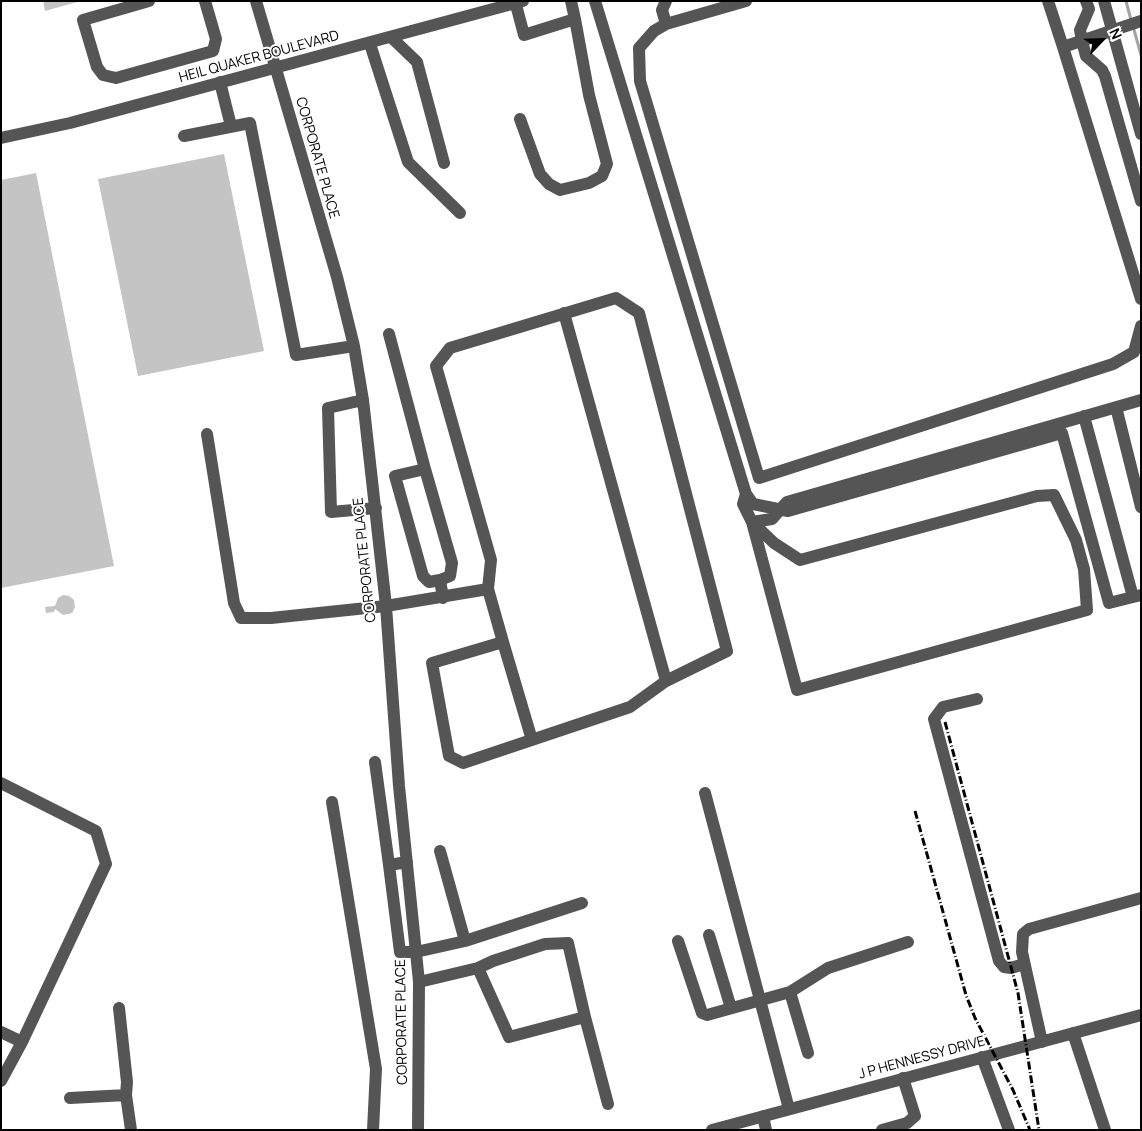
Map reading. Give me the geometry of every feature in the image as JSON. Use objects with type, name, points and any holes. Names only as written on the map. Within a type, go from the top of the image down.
[{"type":"street","points":[[149,1],[83,20],[96,67],[103,75],[116,78],[213,51],[216,39],[205,1]]},
{"type":"street","name":"CORPORATE PLACE","points":[[256,1],[337,277],[354,346],[363,400],[386,606],[419,982],[418,1130]]},
{"type":"street","points":[[520,118],[540,174],[549,184],[560,190],[589,183],[602,176],[607,164],[590,95],[572,1]]},
{"type":"street","points":[[595,1],[746,494],[753,504],[788,512],[1062,433],[1109,603],[1137,596],[1084,416]]},
{"type":"street","points":[[666,1],[662,10],[666,24]]},
{"type":"street","points":[[746,1],[666,24],[654,31],[639,48],[640,81],[759,478],[1113,364],[1134,352],[1140,331]]},
{"type":"street","points":[[1048,1],[1141,298]]},
{"type":"street","points":[[1086,1],[1088,9],[1080,30],[1086,56],[1105,76],[1141,201]]},
{"type":"street","points":[[1104,1],[1111,32],[1141,134]]},
{"type":"street","points":[[518,2],[524,35],[576,19]]},
{"type":"street","name":"HEIL QUAKER BOULEVARD","points":[[1,138],[70,123],[370,44],[518,2]]},
{"type":"street","points":[[1063,47],[1140,22]]},
{"type":"street","points":[[392,38],[417,62],[444,163]]},
{"type":"street","points":[[370,44],[408,162],[460,212]]},
{"type":"street","points":[[220,82],[231,126]]},
{"type":"street","points":[[184,136],[250,123],[296,355],[354,346]]},
{"type":"street","points":[[503,642],[432,663],[449,756],[464,763],[630,707],[666,681],[727,651],[639,313],[616,298],[450,348],[436,366],[491,560],[488,589],[532,740]]},
{"type":"street","points":[[564,313],[666,681]]},
{"type":"street","points":[[389,334],[452,563],[450,576],[429,582],[422,576],[395,476],[425,469]]},
{"type":"street","points":[[363,400],[328,408],[331,512],[376,508]]},
{"type":"street","points":[[752,522],[772,519],[777,510],[788,502],[1141,400]]},
{"type":"street","points":[[1116,408],[1141,507]]},
{"type":"street","points":[[207,434],[234,603],[241,618],[271,618],[386,606],[488,589]]},
{"type":"street","points":[[746,494],[743,504],[752,522],[797,690],[1087,610],[1084,569],[1076,540],[1054,495],[1037,496],[800,560],[774,543],[752,522]]},
{"type":"street","points":[[440,580],[443,598]]},
{"type":"street","points":[[977,699],[943,707],[934,719],[999,961],[1004,967],[1011,968],[1024,964]]},
{"type":"street","points":[[375,762],[398,950],[400,952],[416,952],[465,940],[582,903]]},
{"type":"street","points":[[1,783],[96,831],[106,864],[22,1042],[1,1081]]},
{"type":"street","points":[[705,793],[788,1109]]},
{"type":"street","points":[[332,802],[376,1069],[374,1130]]},
{"type":"street","points":[[440,851],[465,940]]},
{"type":"street","points":[[389,865],[407,862]]},
{"type":"street","points":[[1042,1042],[1024,964],[1021,943],[1022,934],[1029,929],[1141,898]]},
{"type":"street","points":[[709,934],[731,1008]]},
{"type":"street","points":[[678,941],[702,1013],[707,1014],[790,992],[828,968],[908,942]]},
{"type":"street","points":[[419,982],[478,968],[493,961],[546,944],[568,943],[608,1104]]},
{"type":"street","points":[[478,968],[509,1037],[585,1017]]},
{"type":"street","points":[[790,992],[808,1053]]},
{"type":"street","points":[[119,1008],[127,1082],[126,1095],[131,1130]]},
{"type":"street","name":"J P HENNESSY DRIVE","points":[[712,1130],[1141,1015]]},
{"type":"street","points":[[1,1032],[22,1042]]},
{"type":"street","points":[[1073,1033],[1105,1130]]},
{"type":"street","points":[[982,1058],[1009,1130]]},
{"type":"street","points":[[882,1130],[908,1126],[915,1116],[903,1078]]},
{"type":"street","points":[[70,1098],[126,1095]]},
{"type":"street","points":[[763,1116],[766,1130]]},
{"type":"building","points":[[43,1],[77,1],[77,2],[45,11]]},
{"type":"building","points":[[224,154],[264,351],[138,376],[98,179]]},
{"type":"building","points":[[36,173],[114,566],[1,588],[1,180]]},
{"type":"building","points":[[63,595],[69,596],[74,600],[75,607],[72,613],[63,615],[55,609],[54,612],[46,613],[45,607],[55,606],[58,598]]},
{"type":"waterway","points":[[1126,1],[1131,20]]},
{"type":"waterway","points":[[1133,26],[1141,55]]},
{"type":"railway","points":[[945,722],[1018,993],[1039,1130]]},
{"type":"railway","points":[[915,811],[966,995],[975,1018],[1013,1090],[1030,1130]]}]
